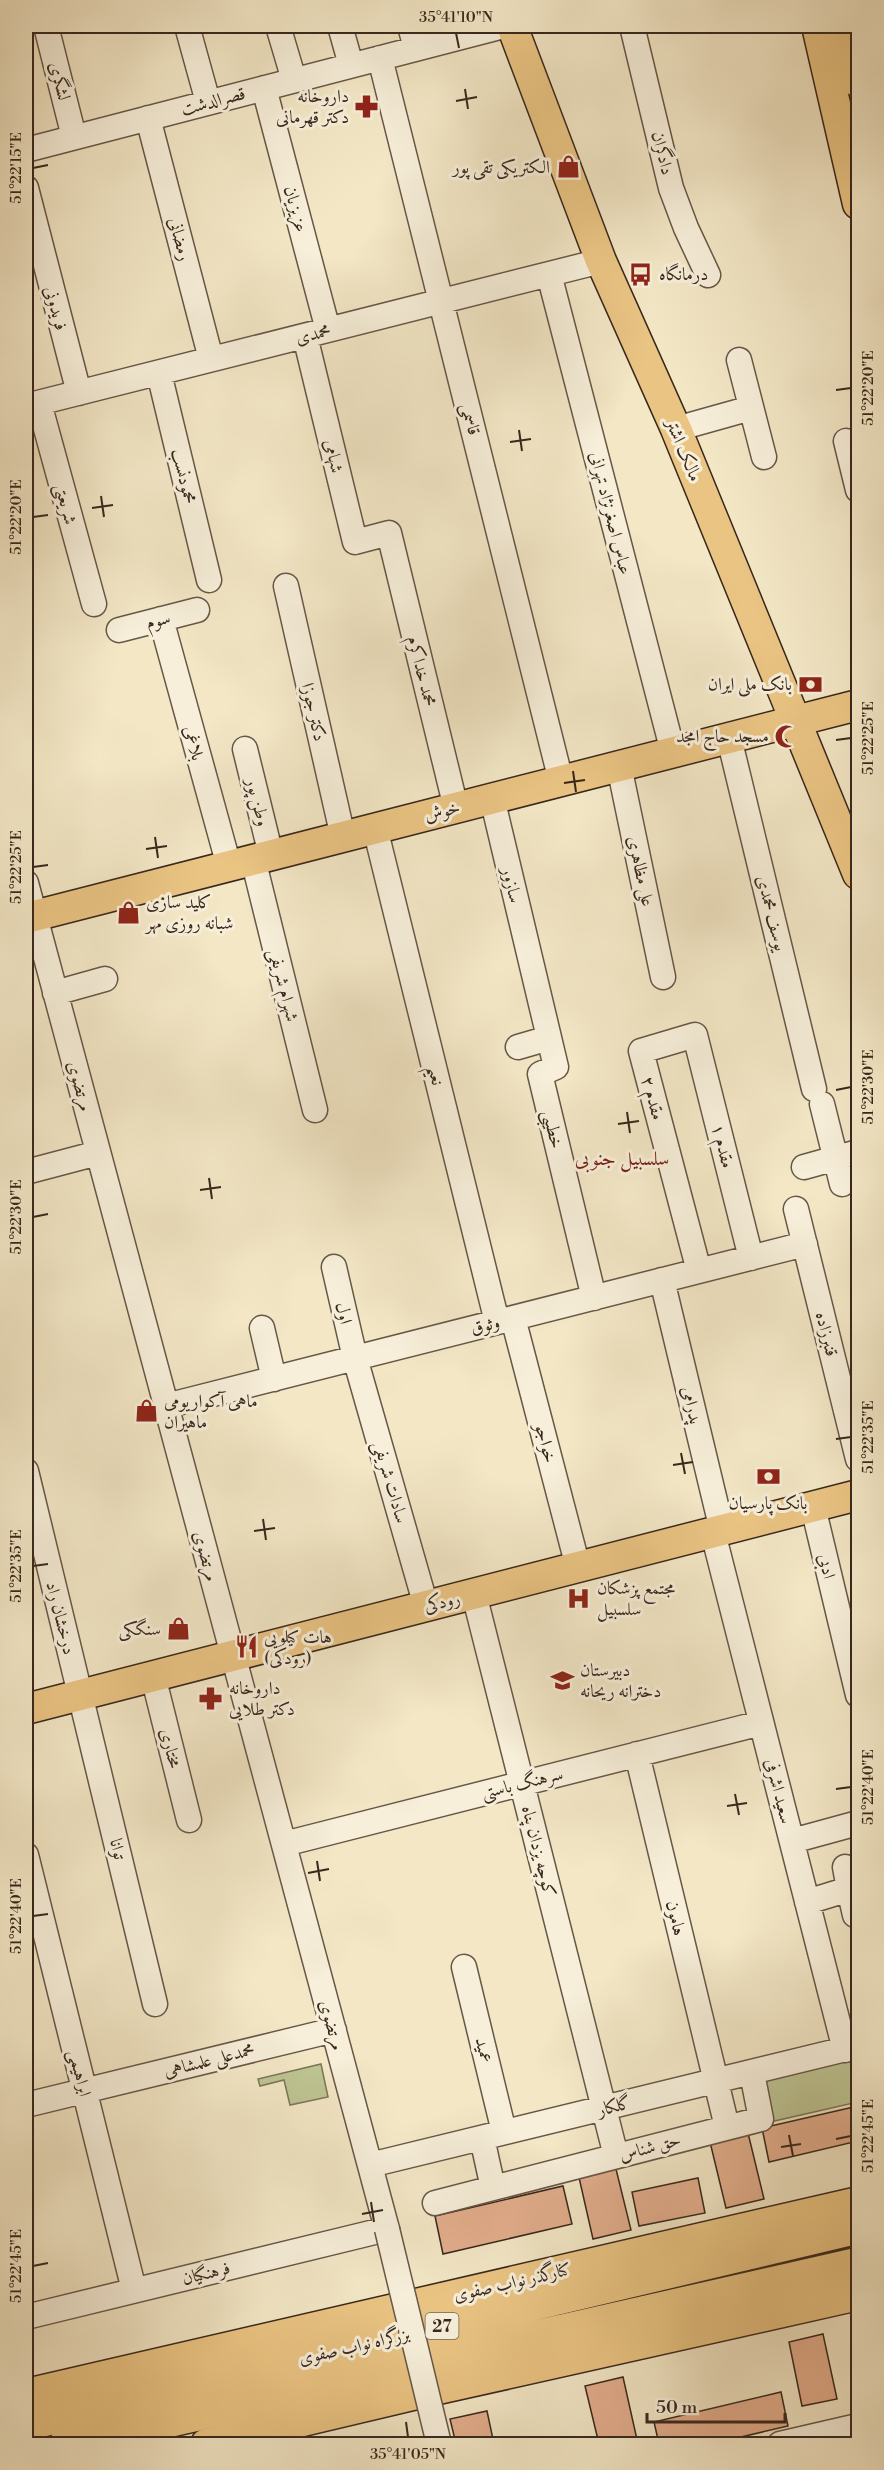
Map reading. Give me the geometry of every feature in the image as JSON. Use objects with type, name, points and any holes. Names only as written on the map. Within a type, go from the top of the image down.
[{"type":"highway","name":"بزرگراه نواب صفوی","points":[[26,2424],[858,2227]]},
{"type":"highway","name":"بزرگراه نواب صفوی","points":[[66,2445],[858,2264]]},
{"type":"main road","name":"مالک اشتر","points":[[512,26],[601,261],[676,429],[858,874]]},
{"type":"main road","points":[[817,26],[858,204]]},
{"type":"main road","points":[[845,26],[858,82]]},
{"type":"main road","name":"خوش","points":[[30,917],[858,705]]},
{"type":"main road","name":"رودکی","points":[[26,1709],[858,1495]]},
{"type":"main road","name":"کنارگذر نواب صفوی","points":[[26,2394],[858,2202]]},
{"type":"main road","points":[[206,2445],[858,2295]]},
{"type":"street","name":"لشگری","points":[[46,26],[74,137]]},
{"type":"street","points":[[187,26],[208,102]]},
{"type":"street","points":[[278,26],[294,80]]},
{"type":"street","points":[[340,26],[351,65]]},
{"type":"street","name":"قصرالدشت","points":[[26,150],[380,57],[413,37],[504,26]]},
{"type":"street","name":"دادگران","points":[[632,26],[671,188],[686,228],[708,275]]},
{"type":"street","name":"قاسمی","points":[[380,57],[561,781]]},
{"type":"street","name":"عزیزیان","points":[[264,88],[328,330]]},
{"type":"street","name":"رمضانی","points":[[148,118],[211,359]]},
{"type":"street","name":"فریدونی","points":[[26,188],[79,393]]},
{"type":"street","name":"محمدی","points":[[32,405],[601,261]]},
{"type":"street","name":"عباس اصغرنژاد تهرانی","points":[[549,274],[673,752]]},
{"type":"street","name":"شهامی","points":[[305,336],[355,542],[389,534]]},
{"type":"street","points":[[739,360],[764,456]]},
{"type":"street","name":"محمودنسب","points":[[159,373],[209,580]]},
{"type":"street","name":"شریعتی","points":[[32,405],[94,604]]},
{"type":"street","points":[[676,429],[752,408]]},
{"type":"street","points":[[852,452],[858,490]]},
{"type":"street","name":"محمد خداکرم","points":[[389,534],[456,808]]},
{"type":"street","name":"دکتر جوزا","points":[[286,586],[343,837]]},
{"type":"street","name":"سوم","points":[[119,630],[197,610]]},
{"type":"street","name":"بلاغی","points":[[161,619],[251,860]]},
{"type":"street","name":"یوسف محمدی","points":[[729,738],[818,1096],[847,1155],[842,1184]]},
{"type":"street","name":"وطن پور","points":[[245,749],[251,860]]},
{"type":"street","name":"علی مظاهری","points":[[619,766],[663,976]]},
{"type":"street","name":"سازور","points":[[492,798],[532,972]]},
{"type":"street","name":"نعیم","points":[[375,828],[505,1320]]},
{"type":"street","name":"شهرام شریفی","points":[[251,860],[315,1110]]},
{"type":"street","name":"مرتضوی","points":[[26,883],[30,917],[55,993],[334,2030],[387,2229],[440,2445]]},
{"type":"street","name":"خطیبی","points":[[532,972],[556,1067],[540,1074],[594,1298]]},
{"type":"street","points":[[55,993],[105,979]]},
{"type":"street","name":"مقدم ۱","points":[[695,1035],[752,1258]]},
{"type":"street","name":"مقدم ۲","points":[[695,1035],[641,1051],[699,1271]]},
{"type":"street","points":[[518,1047],[549,1038]]},
{"type":"street","points":[[26,1172],[98,1153]]},
{"type":"street","points":[[804,1167],[847,1155]]},
{"type":"street","name":"قنبرزاده","points":[[796,1209],[858,1459]]},
{"type":"street","name":"وثوق","points":[[166,1406],[805,1244]]},
{"type":"street","name":"اول","points":[[333,1267],[355,1358]]},
{"type":"street","name":"پدرامی","points":[[662,1280],[717,1531]]},
{"type":"street","name":"خواجو","points":[[505,1320],[578,1567]]},
{"type":"street","points":[[262,1328],[273,1379]]},
{"type":"street","name":"سادات شریفی","points":[[355,1358],[426,1606]]},
{"type":"street","name":"درخشان راد","points":[[26,1471],[80,1695]]},
{"type":"street","name":"ادبی","points":[[813,1507],[858,1695]]},
{"type":"street","name":"سعید اشرفی","points":[[717,1531],[761,1723],[807,1902],[852,2048]]},
{"type":"street","name":"کوچه یزدان پناه","points":[[474,1594],[616,2156]]},
{"type":"street","name":"مختاری","points":[[153,1676],[189,1820]]},
{"type":"street","name":"توانا","points":[[80,1695],[155,2004]]},
{"type":"street","name":"سرهنگ باستی","points":[[284,1844],[761,1723]]},
{"type":"street","name":"هامون","points":[[637,1754],[727,2127]]},
{"type":"street","points":[[792,1841],[858,1823]]},
{"type":"street","name":"ابراهیمی","points":[[26,1855],[134,2290]]},
{"type":"street","points":[[807,1902],[847,1878],[855,1915]]},
{"type":"street","name":"عمید","points":[[464,1967],[493,2135]]},
{"type":"street","name":"محمدعلی علمشاهی","points":[[26,2104],[334,2030]]},
{"type":"street","name":"گلکار","points":[[370,2165],[852,2048]]},
{"type":"street","name":"حق شناس","points":[[435,2203],[761,2119],[752,2073]]},
{"type":"street","points":[[493,2135],[493,2188]]},
{"type":"street","name":"فرهنگیان","points":[[26,2317],[387,2229]]},
{"type":"street","points":[[787,2444],[858,2426]]},
{"type":"green space","points":[[858,2056],[858,2102],[770,2122],[759,2079]]},
{"type":"green space","points":[[321,2064],[328,2097],[290,2105],[284,2080],[260,2086],[258,2079]]},
{"type":"building","points":[[858,2106],[858,2141],[769,2162],[762,2128]]},
{"type":"building","points":[[748,2133],[764,2199],[726,2208],[710,2142]]},
{"type":"building","points":[[615,2165],[631,2230],[593,2239],[578,2173]]},
{"type":"building","points":[[698,2178],[705,2213],[639,2226],[632,2192]]},
{"type":"building","points":[[563,2186],[572,2224],[443,2254],[435,2216]]},
{"type":"building","points":[[823,2334],[837,2399],[802,2406],[789,2342]]},
{"type":"building","points":[[623,2377],[638,2444],[599,2444],[585,2386]]},
{"type":"building","points":[[781,2392],[788,2426],[711,2444],[659,2444],[654,2422]]},
{"type":"building","points":[[487,2411],[494,2444],[456,2444],[450,2419]]},
{"type":"building","points":[[584,2439],[585,2444],[559,2444]]},
{"type":"place","name":"داروخانه دکتر قهرمانی","points":[[367,106]]},
{"type":"place","name":"الکتریکی تقی پور","points":[[568,167]]},
{"type":"place","name":"درمانگاه","points":[[641,274]]},
{"type":"place","name":"بانک ملی ایران","points":[[810,684]]},
{"type":"place","name":"مسجد حاج امجد","points":[[787,736]]},
{"type":"place","name":"کلید سازی شبانه روزی مهر","points":[[128,912]]},
{"type":"place","name":"ماهی آکواریومی ماهیران","points":[[146,1411]]},
{"type":"place","name":"بانک پارسیان","points":[[768,1477]]},
{"type":"place","name":"مجتمع پزشکان سلسبیل","points":[[579,1598]]},
{"type":"place","name":"سنگکی","points":[[179,1629]]},
{"type":"place","name":"هات کیلویی (رودکی)","points":[[246,1647]]},
{"type":"place","name":"دبیرستان دخترانه ریحانه","points":[[562,1680]]},
{"type":"place","name":"داروخانه دکتر طلایی","points":[[211,1698]]},
{"type":"district","name":"سلسبیل جنوبی","points":[[622,1158]]}]
